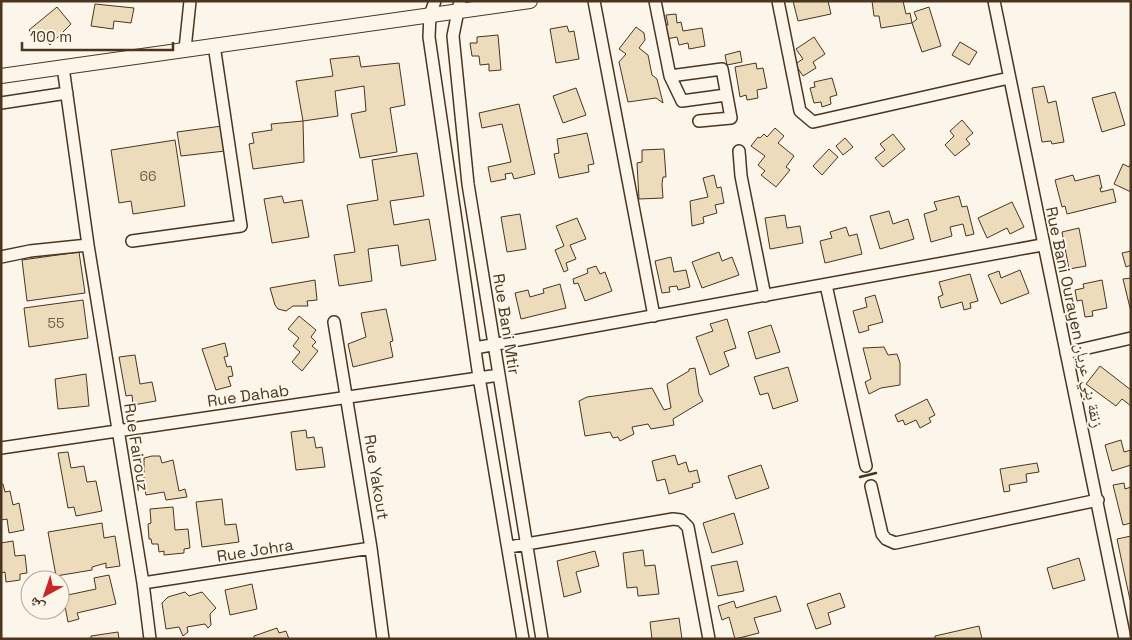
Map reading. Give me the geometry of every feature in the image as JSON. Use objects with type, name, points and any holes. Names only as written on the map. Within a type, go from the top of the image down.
[{"type":"main road","points":[[1,76],[214,45],[433,8],[530,1]]},
{"type":"street","points":[[186,49],[190,1]]},
{"type":"street","points":[[594,1],[654,316]]},
{"type":"street","points":[[655,1],[670,76],[682,101],[726,95]]},
{"type":"street","points":[[778,1],[800,111],[813,122],[1009,78]]},
{"type":"street","name":"Rue Bani Ourayen زنقة بني عريان","points":[[994,1],[1042,245],[1098,500],[1125,639]]},
{"type":"street","name":"Rue Bani Mtir","points":[[458,7],[453,36],[468,184],[542,639]]},
{"type":"street","points":[[433,8],[429,36],[479,377],[523,639]]},
{"type":"street","points":[[132,241],[240,226],[214,45]]},
{"type":"street","name":"Rue Fairouz","points":[[63,67],[88,245],[143,583],[150,639]]},
{"type":"street","points":[[670,76],[722,69],[730,118],[699,121]]},
{"type":"street","points":[[1,103],[67,93]]},
{"type":"street","points":[[739,151],[741,176],[765,296]]},
{"type":"street","points":[[1,257],[30,251],[88,245]]},
{"type":"street","points":[[475,348],[1042,245]]},
{"type":"street","points":[[826,285],[866,466]]},
{"type":"street","name":"Rue Yakout","points":[[334,322],[348,397],[383,639]]},
{"type":"street","points":[[1066,353],[1131,338]]},
{"type":"street","name":"Rue Dahab","points":[[1,448],[499,375]]},
{"type":"street","points":[[871,486],[882,534],[886,539],[895,543],[1098,500]]},
{"type":"street","points":[[509,547],[673,519],[681,520],[688,527],[709,639]]},
{"type":"street","name":"Rue Johra","points":[[143,583],[371,548]]},
{"type":"building","points":[[793,1],[828,1],[831,14],[798,21]]},
{"type":"building","points":[[872,1],[903,1],[906,14],[910,13],[912,23],[881,28],[879,16],[874,16]]},
{"type":"building","points":[[95,4],[134,8],[131,23],[114,21],[113,29],[91,26]]},
{"type":"building","points":[[57,7],[71,24],[50,45],[42,35],[37,40],[29,30]]},
{"type":"building","points":[[929,7],[941,46],[922,52],[912,23],[917,19],[914,12]]},
{"type":"building","points":[[676,14],[677,23],[681,22],[683,31],[702,28],[705,46],[689,49],[688,43],[679,45],[677,37],[666,39],[664,26],[668,25],[666,15]]},
{"type":"building","points":[[567,26],[569,32],[574,31],[579,59],[556,63],[550,29]]},
{"type":"building","points":[[636,27],[644,33],[645,40],[639,48],[648,55],[652,75],[657,79],[663,103],[656,98],[628,102],[619,62],[626,54],[619,49]]},
{"type":"building","points":[[498,35],[501,70],[489,71],[489,64],[480,65],[479,56],[472,56],[470,43],[477,43],[477,37]]},
{"type":"building","points":[[814,37],[825,54],[813,62],[816,68],[803,76],[795,64],[803,59],[796,49]]},
{"type":"building","points":[[960,42],[977,52],[969,65],[952,55]]},
{"type":"building","points":[[740,51],[742,62],[727,65],[725,55]]},
{"type":"building","points":[[359,56],[361,67],[399,63],[405,105],[390,108],[397,152],[360,158],[351,114],[366,111],[364,86],[335,91],[338,116],[303,121],[296,81],[333,76],[330,59]]},
{"type":"building","points":[[756,63],[757,69],[763,68],[767,88],[757,90],[758,98],[747,100],[746,95],[740,97],[735,67]]},
{"type":"building","points":[[832,78],[837,95],[830,97],[831,104],[822,107],[821,102],[814,103],[810,88],[815,87],[814,82]]},
{"type":"building","points":[[1044,86],[1048,103],[1056,101],[1064,142],[1052,144],[1051,141],[1042,142],[1032,88]]},
{"type":"building","points":[[576,88],[586,115],[563,123],[553,96]]},
{"type":"building","points":[[1115,92],[1125,125],[1102,132],[1092,98]]},
{"type":"building","points":[[519,104],[535,174],[514,179],[512,173],[505,174],[506,179],[491,182],[488,167],[511,162],[502,124],[482,128],[479,113]]},
{"type":"building","points":[[962,120],[973,133],[966,139],[970,144],[955,156],[945,145],[954,136],[950,131]]},
{"type":"building","points":[[303,121],[304,162],[253,169],[249,144],[254,143],[252,133],[272,130],[271,124]]},
{"type":"building","points":[[222,126],[225,151],[181,156],[177,132]]},
{"type":"building","points":[[775,128],[784,136],[778,143],[794,156],[786,167],[790,170],[776,187],[761,175],[765,171],[758,165],[765,156],[751,146],[758,137],[760,138],[764,134],[767,137]]},
{"type":"building","points":[[587,133],[594,164],[588,165],[589,172],[559,178],[554,154],[559,153],[557,139]]},
{"type":"building","points":[[893,134],[905,149],[883,167],[875,158],[885,150],[880,144]]},
{"type":"building","points":[[845,138],[853,147],[843,155],[836,146]]},
{"type":"building","points":[[175,140],[185,206],[133,214],[131,201],[119,203],[111,150]]},
{"type":"building","points":[[664,149],[666,177],[663,177],[662,184],[663,198],[639,199],[637,163],[642,162],[642,150]]},
{"type":"building","points":[[829,149],[838,157],[822,175],[813,166]]},
{"type":"building","points":[[417,153],[424,196],[390,201],[394,225],[429,219],[436,260],[401,266],[398,245],[368,249],[372,281],[339,286],[334,255],[355,252],[347,205],[378,200],[372,160]]},
{"type":"building","points":[[1131,163],[1131,192],[1114,184],[1123,164],[1129,167]]},
{"type":"building","points":[[714,175],[717,188],[721,187],[724,203],[715,205],[717,213],[703,217],[704,223],[692,226],[690,201],[708,197],[703,178]]},
{"type":"building","points":[[1073,175],[1075,181],[1099,175],[1101,192],[1113,189],[1116,202],[1067,214],[1065,206],[1062,207],[1055,180]]},
{"type":"building","points":[[282,196],[284,203],[302,200],[309,237],[272,243],[264,199]]},
{"type":"building","points":[[959,196],[962,207],[967,206],[974,234],[966,236],[963,224],[950,227],[952,236],[931,242],[924,214],[937,210],[934,202]]},
{"type":"building","points":[[1012,202],[1024,227],[1010,234],[1007,228],[987,238],[978,218]]},
{"type":"building","points":[[889,211],[893,224],[908,219],[914,239],[880,249],[870,216]]},
{"type":"building","points":[[520,214],[526,249],[507,252],[501,217]]},
{"type":"building","points":[[785,215],[787,228],[800,226],[803,243],[770,249],[765,218]]},
{"type":"building","points":[[577,218],[586,239],[570,245],[576,259],[566,263],[568,270],[564,272],[555,250],[564,246],[556,226]]},
{"type":"building","points":[[846,227],[849,236],[857,234],[862,254],[825,263],[820,241],[832,238],[830,232]]},
{"type":"building","points":[[1079,228],[1086,266],[1069,269],[1062,232]]},
{"type":"building","points":[[1131,251],[1131,265],[1126,267],[1122,253]]},
{"type":"building","points":[[79,252],[85,293],[27,301],[22,260]]},
{"type":"building","points":[[719,252],[722,261],[732,257],[739,275],[702,288],[692,262]]},
{"type":"building","points":[[671,257],[674,272],[686,270],[690,287],[678,290],[677,286],[669,287],[670,292],[662,293],[655,261]]},
{"type":"building","points":[[596,266],[600,274],[605,272],[612,291],[585,301],[578,283],[574,284],[573,279],[588,273],[587,269]]},
{"type":"building","points":[[1020,270],[1029,293],[1001,304],[988,275],[999,271],[1001,278]]},
{"type":"building","points":[[970,274],[978,301],[970,303],[971,308],[964,310],[962,302],[941,308],[938,297],[943,295],[939,282]]},
{"type":"building","points":[[1131,278],[1131,312],[1123,279]]},
{"type":"building","points":[[315,280],[317,300],[307,301],[308,306],[293,306],[286,311],[278,309],[275,305],[270,288]]},
{"type":"building","points":[[1102,280],[1107,308],[1092,311],[1093,316],[1085,317],[1082,300],[1077,301],[1075,290],[1084,288],[1083,284]]},
{"type":"building","points":[[560,284],[566,308],[521,319],[515,293],[528,290],[530,297],[544,293],[543,289]]},
{"type":"building","points":[[875,295],[883,322],[868,326],[869,330],[859,333],[853,311],[867,307],[865,298]]},
{"type":"building","points":[[83,300],[88,338],[29,347],[24,308]]},
{"type":"building","points":[[386,309],[393,341],[390,342],[393,357],[353,367],[348,344],[366,337],[361,313]]},
{"type":"building","points":[[299,316],[316,330],[311,337],[316,342],[312,346],[318,351],[302,371],[292,362],[300,352],[293,346],[299,338],[288,329]]},
{"type":"building","points":[[727,319],[736,348],[724,352],[729,366],[710,375],[696,337],[713,331],[710,324]]},
{"type":"building","points":[[771,325],[780,352],[756,359],[748,332]]},
{"type":"building","points":[[225,343],[228,356],[224,357],[227,367],[231,366],[233,376],[228,377],[231,386],[216,390],[202,349]]},
{"type":"building","points":[[884,347],[888,355],[897,354],[900,363],[900,385],[881,388],[869,394],[865,382],[871,379],[863,348]]},
{"type":"building","points":[[135,355],[140,384],[152,382],[156,401],[133,405],[132,395],[126,396],[119,357]]},
{"type":"building","points":[[1100,366],[1131,390],[1131,406],[1122,399],[1116,406],[1086,384]]},
{"type":"building","points":[[788,367],[798,401],[773,409],[768,393],[760,395],[754,377]]},
{"type":"building","points":[[695,368],[699,394],[703,401],[673,419],[674,425],[651,429],[648,424],[632,427],[634,434],[620,441],[618,437],[613,438],[610,432],[585,436],[579,401],[587,397],[652,388],[664,410],[671,408],[667,384],[689,371],[689,369]]},
{"type":"building","points":[[86,374],[89,406],[58,409],[55,379]]},
{"type":"building","points":[[927,399],[935,415],[929,418],[931,422],[920,428],[916,420],[905,425],[903,420],[898,422],[895,415]]},
{"type":"building","points":[[306,430],[307,438],[314,437],[316,448],[322,447],[325,467],[296,470],[291,432]]},
{"type":"building","points":[[1121,440],[1124,452],[1131,450],[1131,465],[1112,471],[1105,445]]},
{"type":"building","points":[[68,452],[71,468],[84,466],[87,482],[96,481],[102,511],[76,516],[74,507],[68,508],[58,453]]},
{"type":"building","points":[[675,455],[678,465],[686,462],[689,472],[697,470],[700,482],[692,484],[693,487],[669,494],[665,479],[657,481],[652,461]]},
{"type":"building","points":[[160,456],[162,463],[173,460],[179,491],[185,489],[187,497],[166,500],[164,492],[146,495],[144,486],[144,458]]},
{"type":"building","points":[[1037,463],[1039,472],[1026,474],[1027,482],[1009,485],[1010,491],[1004,492],[1000,469]]},
{"type":"building","points":[[761,465],[769,488],[736,499],[728,476]]},
{"type":"building","points":[[1124,483],[1125,489],[1131,487],[1131,523],[1123,525],[1113,485]]},
{"type":"building","points":[[1,484],[3,484],[5,492],[10,491],[13,505],[19,503],[24,530],[9,533],[7,519],[1,520]]},
{"type":"building","points":[[222,499],[225,525],[236,524],[239,542],[202,547],[196,502]]},
{"type":"building","points":[[173,507],[175,530],[188,529],[190,548],[184,549],[184,553],[164,555],[164,551],[159,552],[158,544],[152,544],[151,539],[149,539],[150,509]]},
{"type":"building","points":[[734,513],[743,544],[712,553],[703,523]]},
{"type":"building","points":[[102,523],[104,538],[115,536],[120,566],[106,568],[106,563],[92,567],[92,570],[70,574],[70,570],[55,570],[48,532]]},
{"type":"building","points":[[1131,536],[1131,600],[1130,600],[1117,539]]},
{"type":"building","points":[[13,541],[15,556],[25,555],[27,570],[20,570],[20,580],[6,582],[5,572],[1,573],[1,543]]},
{"type":"building","points":[[643,550],[645,566],[655,565],[659,594],[638,596],[637,587],[627,588],[623,553]]},
{"type":"building","points":[[595,551],[599,566],[576,572],[581,592],[564,597],[557,561]]},
{"type":"building","points":[[1079,558],[1085,580],[1053,589],[1047,568]]},
{"type":"building","points":[[737,561],[744,591],[718,596],[711,566]]},
{"type":"building","points":[[109,575],[116,604],[77,613],[79,619],[68,622],[68,620],[70,620],[70,595],[96,589],[94,578]]},
{"type":"building","points":[[252,584],[257,609],[230,615],[225,590]]},
{"type":"building","points":[[185,592],[189,596],[202,592],[216,608],[210,614],[211,625],[208,628],[205,624],[187,627],[188,632],[183,636],[179,627],[166,629],[162,603],[168,597]]},
{"type":"building","points":[[840,593],[845,607],[828,613],[831,624],[816,629],[807,604]]},
{"type":"building","points":[[776,596],[781,611],[754,618],[759,633],[735,639],[729,617],[722,620],[718,606],[734,601],[736,608]]},
{"type":"building","points":[[679,618],[682,639],[652,639],[650,622]]},
{"type":"building","points":[[979,626],[982,639],[935,639],[935,636]]},
{"type":"building","points":[[277,628],[279,633],[286,631],[289,639],[254,639],[254,636]]},
{"type":"building","points":[[118,632],[119,639],[91,639],[91,636]]},
{"type":"wall","points":[[860,477],[876,473]]}]
